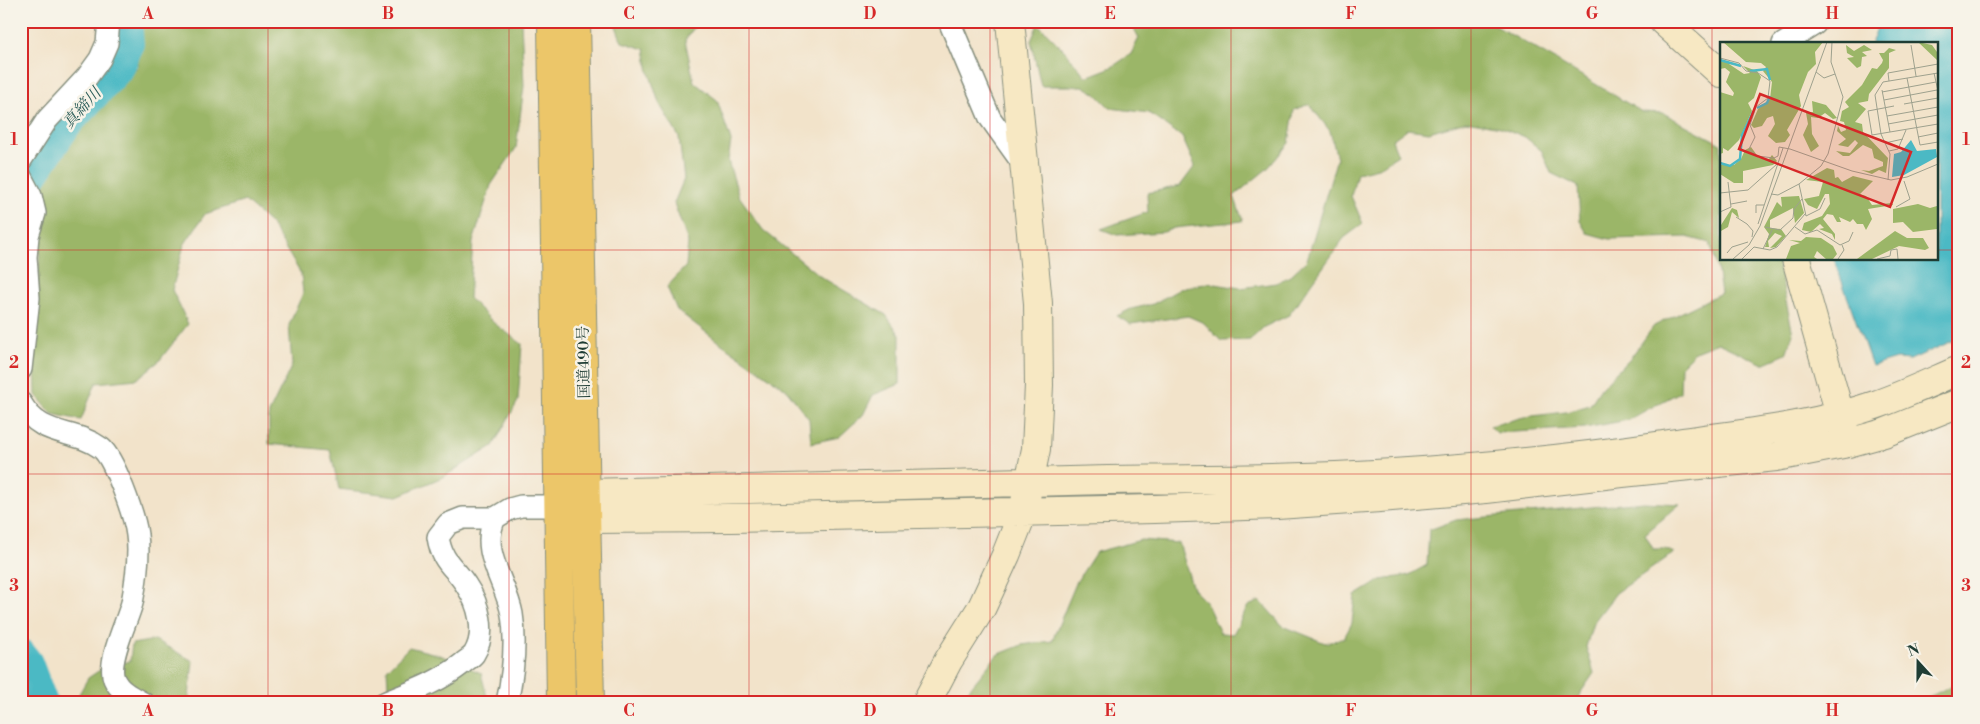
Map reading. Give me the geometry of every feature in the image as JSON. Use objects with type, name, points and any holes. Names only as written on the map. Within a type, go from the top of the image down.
[{"type":"highway","name":"国道490号","points":[[552,21],[561,703]]},
{"type":"highway","name":"国道490号","points":[[576,21],[590,703]]},
{"type":"street","points":[[21,160],[47,120],[87,78],[100,59],[107,44],[109,21]]},
{"type":"street","points":[[949,21],[990,118],[1023,164]]},
{"type":"street","points":[[926,703],[948,661],[982,607],[1006,555],[1023,512],[1031,482],[1036,449],[1039,385],[1038,303],[1010,21]]},
{"type":"street","points":[[1663,21],[1720,73]]},
{"type":"street","points":[[1786,42],[1815,24],[1815,21]]},
{"type":"street","points":[[21,369],[29,298],[26,257],[28,236],[35,213],[25,183]]},
{"type":"street","points":[[1796,260],[1848,443]]},
{"type":"street","points":[[586,506],[1031,482],[1286,478],[1492,466],[1770,430],[1840,415],[1900,396],[1959,370]]},
{"type":"street","points":[[21,403],[26,412],[42,427],[80,438],[101,449],[111,459],[132,514],[137,535],[136,572],[132,604],[112,668],[114,681],[127,695],[143,703]]},
{"type":"street","points":[[384,703],[448,675],[473,654],[481,633],[478,608],[466,585],[448,564],[440,550],[438,537],[448,524],[463,518],[495,518],[510,509],[521,506],[1023,512],[1277,505],[1476,490],[1776,457],[1848,443],[1884,433],[1959,403]]},
{"type":"street","points":[[495,518],[488,539],[512,613],[514,639],[507,703]]},
{"type":"green space","points":[[136,21],[521,21],[524,86],[516,148],[491,185],[473,242],[469,298],[495,324],[522,344],[518,401],[493,446],[445,476],[398,496],[339,489],[330,450],[269,444],[269,413],[292,365],[289,325],[303,293],[301,274],[271,224],[245,201],[205,214],[184,245],[172,290],[188,324],[159,361],[137,379],[96,383],[81,420],[52,414],[36,395],[34,320],[40,233],[45,206],[37,184],[58,154],[138,66]]},
{"type":"green space","points":[[614,21],[699,21],[685,40],[694,82],[717,100],[731,141],[728,161],[739,196],[763,230],[821,277],[886,315],[900,335],[900,384],[873,395],[863,415],[839,437],[811,443],[809,419],[786,389],[677,310],[667,287],[686,266],[688,242],[674,203],[684,179],[679,137],[659,103],[649,72],[645,49],[622,42]]},
{"type":"green space","points":[[744,21],[770,21],[770,23],[754,28]]},
{"type":"green space","points":[[1130,21],[1487,21],[1642,112],[1663,113],[1720,143],[1720,260],[1777,260],[1793,334],[1786,354],[1763,364],[1718,343],[1695,352],[1681,366],[1680,392],[1628,420],[1585,428],[1497,433],[1490,426],[1524,417],[1566,412],[1590,405],[1601,388],[1631,357],[1654,326],[1721,293],[1717,267],[1710,243],[1687,237],[1609,239],[1587,233],[1580,221],[1578,186],[1551,173],[1542,151],[1525,137],[1501,127],[1466,121],[1429,132],[1407,129],[1392,140],[1398,155],[1378,168],[1357,173],[1351,196],[1363,224],[1344,238],[1289,315],[1264,327],[1250,340],[1221,341],[1204,323],[1188,316],[1130,324],[1117,316],[1131,309],[1153,304],[1180,289],[1207,283],[1241,288],[1276,283],[1290,276],[1307,260],[1337,158],[1330,131],[1309,104],[1294,110],[1289,143],[1268,168],[1234,196],[1243,221],[1174,228],[1164,232],[1117,235],[1101,229],[1148,212],[1147,193],[1180,186],[1195,166],[1182,137],[1149,113],[1110,108],[1095,93],[1083,86],[1041,86],[1031,41],[1038,24],[1065,51],[1086,77],[1112,67],[1131,54],[1139,38]]},
{"type":"green space","points":[[1644,502],[1680,504],[1645,534],[1653,549],[1665,549],[1674,553],[1616,593],[1593,623],[1586,647],[1594,673],[1579,695],[1580,703],[958,703],[997,655],[1022,645],[1052,641],[1077,581],[1096,552],[1141,540],[1179,543],[1193,589],[1206,602],[1220,633],[1233,634],[1248,606],[1260,601],[1283,626],[1325,643],[1344,638],[1352,623],[1355,596],[1381,580],[1409,575],[1427,565],[1429,530],[1456,520]]},
{"type":"green space","points":[[155,640],[193,661],[189,696],[193,703],[74,703],[88,678],[103,668],[130,661],[132,644]]},
{"type":"green space","points":[[409,647],[440,655],[481,673],[487,697],[485,703],[389,703],[387,669]]},
{"type":"green space","points":[[1959,682],[1959,698],[1950,703],[1917,703]]},
{"type":"water","points":[[1877,21],[1959,21],[1959,338],[1910,360],[1896,359],[1872,366],[1834,260],[1938,260],[1938,42],[1872,42],[1878,25]]},
{"type":"waterway","name":"真締川","points":[[21,191],[66,124],[119,67],[128,44],[126,21]]},
{"type":"waterway","name":"真締川","points":[[21,655],[27,663],[42,703]]}]
